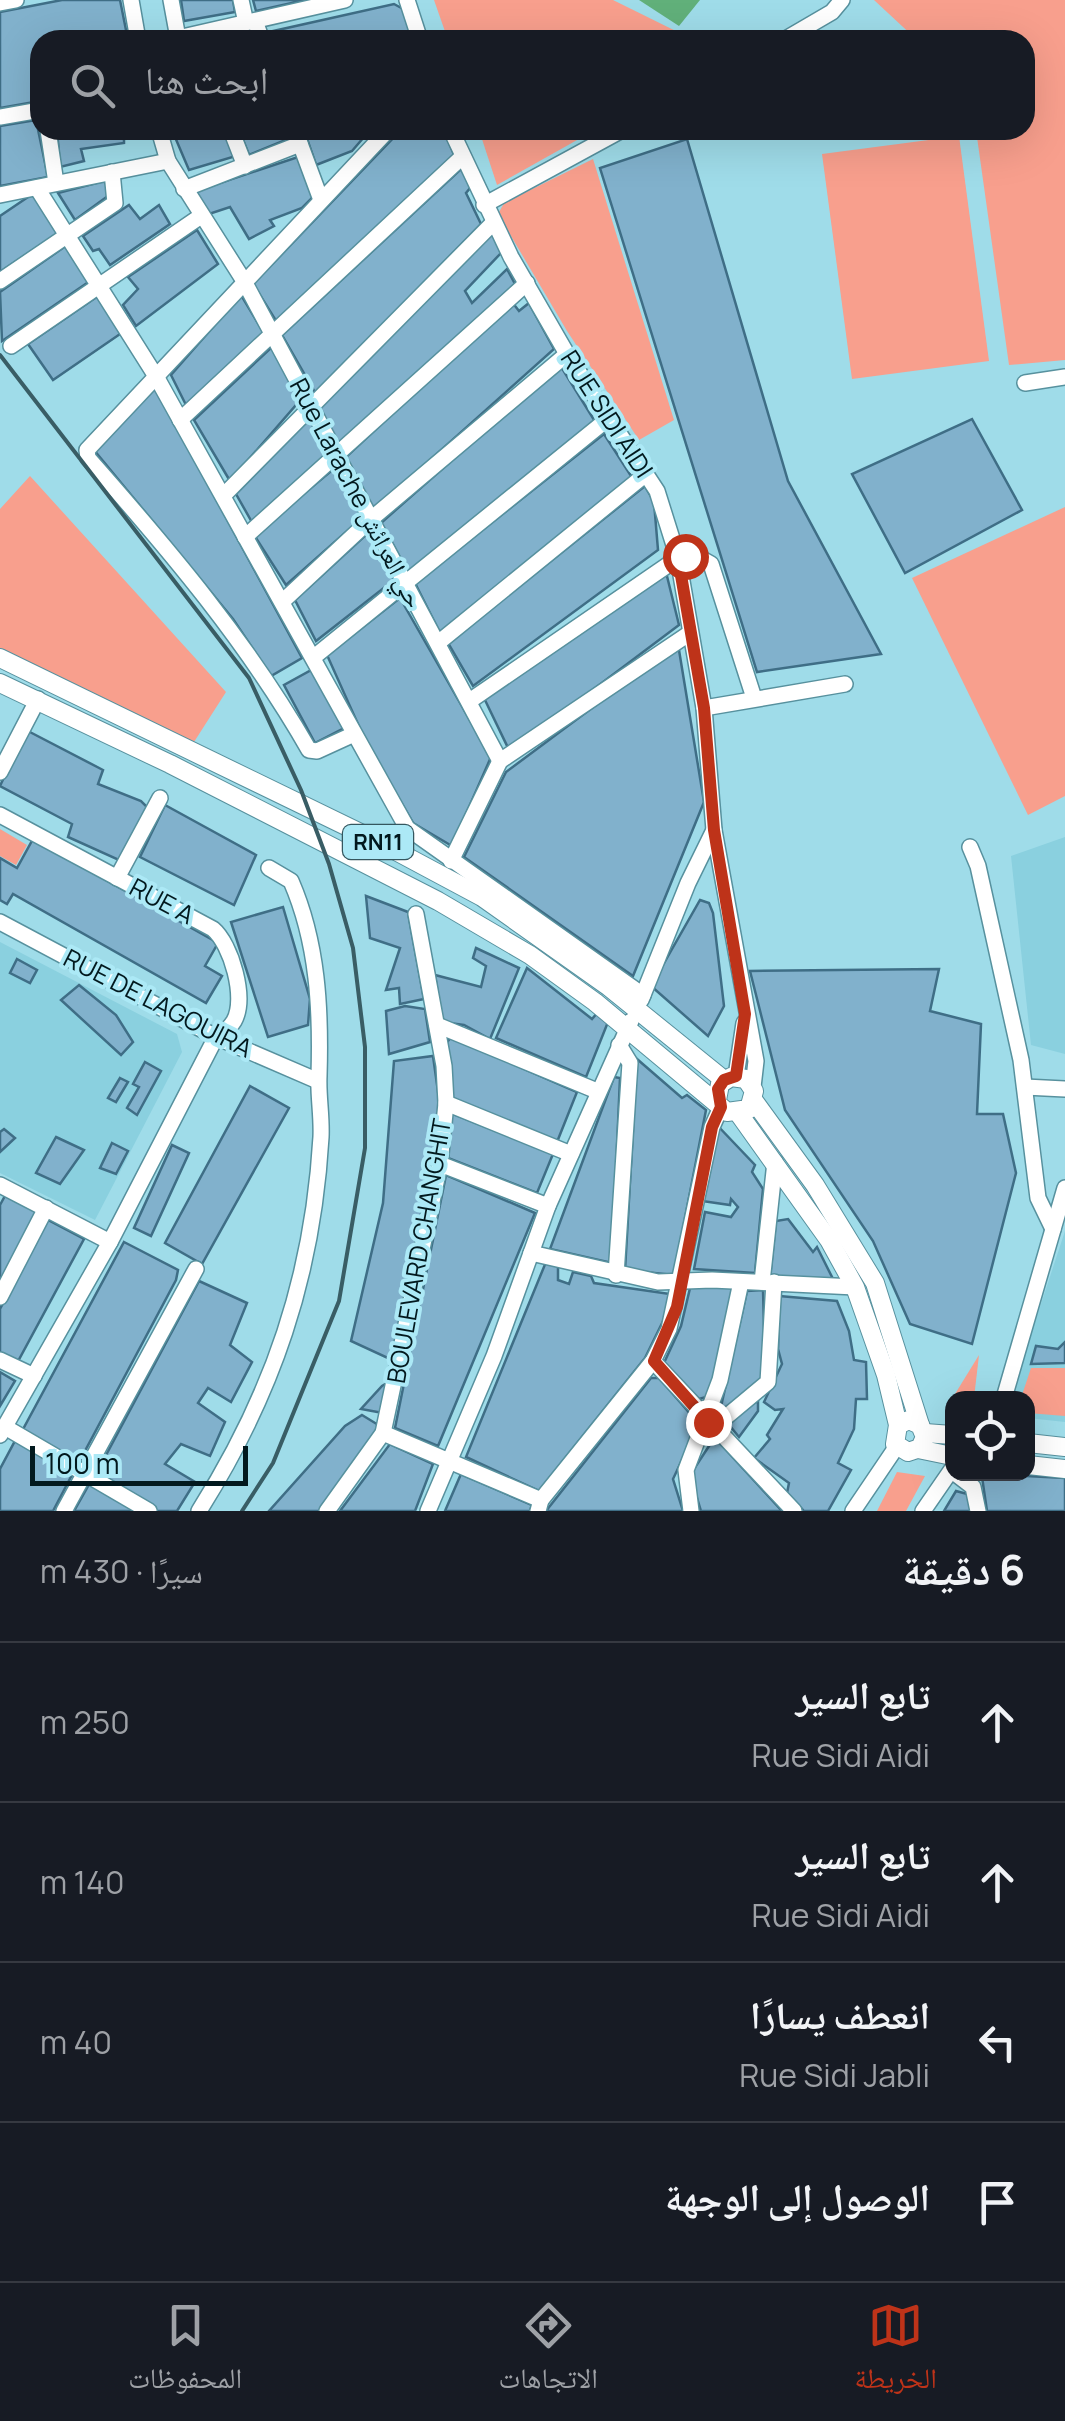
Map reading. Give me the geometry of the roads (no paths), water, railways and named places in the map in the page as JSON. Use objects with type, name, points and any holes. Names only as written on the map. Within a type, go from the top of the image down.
[{"type":"main road","name":"RN11","points":[[0,658],[381,843],[482,898],[640,1002],[754,1094],[874,1282],[921,1436]]},
{"type":"main road","name":"RN11","points":[[0,684],[38,699],[438,901],[530,955],[623,1037],[726,1107],[775,1162],[829,1240],[855,1287],[881,1354],[898,1425],[894,1434],[897,1446]]},
{"type":"main road","points":[[726,1107],[730,1078]]},
{"type":"main road","points":[[726,1107],[754,1094]]},
{"type":"main road","points":[[898,1425],[912,1420],[921,1436],[945,1451]]},
{"type":"main road","points":[[921,1436],[945,1436]]},
{"type":"main road","points":[[897,1446],[908,1452],[921,1436]]},
{"type":"main road","points":[[1035,1444],[1065,1447]]},
{"type":"main road","points":[[1035,1466],[1065,1469]]},
{"type":"street","points":[[0,3],[16,0]]},
{"type":"street","points":[[132,0],[136,30]]},
{"type":"street","points":[[171,0],[173,30]]},
{"type":"street","points":[[241,0],[255,30]]},
{"type":"street","points":[[221,30],[346,0]]},
{"type":"street","points":[[408,0],[417,30]]},
{"type":"street","points":[[801,30],[832,12],[842,0]]},
{"type":"street","points":[[0,117],[30,112]]},
{"type":"street","points":[[49,140],[56,184]]},
{"type":"street","name":"Rue Larache حي العرائش","points":[[161,140],[184,189],[244,280],[500,761]]},
{"type":"street","points":[[234,140],[245,166]]},
{"type":"street","points":[[184,189],[245,166],[292,140]]},
{"type":"street","points":[[298,140],[320,200]]},
{"type":"street","points":[[352,734],[317,752],[309,750],[257,663],[176,558],[88,458],[90,445],[378,140]]},
{"type":"street","name":"RUE SIDI AIDI","points":[[456,140],[492,223],[567,354],[656,491],[678,558],[704,708],[714,830],[756,1061],[754,1094]]},
{"type":"street","points":[[484,206],[604,140]]},
{"type":"street","points":[[180,420],[462,157]]},
{"type":"street","points":[[0,195],[168,161]]},
{"type":"street","points":[[0,281],[115,203],[112,172]]},
{"type":"street","points":[[37,188],[157,378],[407,828],[640,1002]]},
{"type":"street","points":[[11,346],[201,216]]},
{"type":"street","points":[[223,496],[492,223]]},
{"type":"street","points":[[245,537],[527,284]]},
{"type":"street","points":[[282,602],[370,520],[567,354]]},
{"type":"street","points":[[1025,383],[1065,377]]},
{"type":"street","points":[[314,656],[609,418]]},
{"type":"street","points":[[438,643],[646,474]]},
{"type":"street","points":[[470,700],[678,558],[695,555],[711,564],[754,698]]},
{"type":"street","points":[[451,862],[500,761],[690,633]]},
{"type":"street","points":[[704,708],[844,684]]},
{"type":"street","points":[[0,772],[38,699]]},
{"type":"street","points":[[117,878],[160,798]]},
{"type":"street","name":"RUE A","points":[[0,815],[223,937],[238,1011],[229,1028],[216,1038]]},
{"type":"street","points":[[428,1511],[548,1206],[714,830]]},
{"type":"street","points":[[970,847],[978,866],[1025,1087],[1038,1198],[1053,1230]]},
{"type":"street","points":[[199,1511],[262,1400],[293,1312],[319,1169],[321,1018],[311,946],[291,881],[268,868]]},
{"type":"street","name":"BOULEVARD CHANGHIT","points":[[327,1511],[384,1433],[440,1164],[446,1103],[416,914]]},
{"type":"street","name":"RUE DE LAGOUIRA","points":[[0,922],[216,1038],[318,1081]]},
{"type":"street","name":"RUE SIDI AIDI","points":[[730,1078],[745,1014]]},
{"type":"street","points":[[436,1025],[598,1091]]},
{"type":"street","points":[[616,1276],[630,1063],[623,1037]]},
{"type":"street","points":[[149,1511],[2,1431],[110,1242],[216,1038]]},
{"type":"street","points":[[1025,1087],[1065,1090]]},
{"type":"street","points":[[446,1103],[570,1154]]},
{"type":"street","points":[[384,1433],[450,1458],[539,1505],[654,1361],[673,1321],[712,1127],[726,1107]]},
{"type":"street","points":[[711,1425],[768,1382],[768,1282],[775,1162]]},
{"type":"street","points":[[440,1164],[548,1206]]},
{"type":"street","points":[[1,1188],[110,1242]]},
{"type":"street","points":[[1006,1391],[1065,1188]]},
{"type":"street","points":[[0,1297],[46,1208]]},
{"type":"street","points":[[532,1252],[616,1276],[855,1287]]},
{"type":"street","points":[[64,1511],[196,1269]]},
{"type":"street","points":[[691,1511],[686,1470],[711,1425],[741,1282]]},
{"type":"street","points":[[0,1360],[34,1376]]},
{"type":"street","points":[[654,1361],[794,1511]]},
{"type":"street","points":[[853,1511],[897,1446]]},
{"type":"street","points":[[923,1511],[946,1481]]},
{"type":"street","points":[[966,1481],[973,1487],[978,1511]]},
{"type":"railway","points":[[0,355],[249,678],[301,790],[329,864],[353,948],[365,1047],[365,1148],[339,1301],[273,1463],[242,1511]]}]
